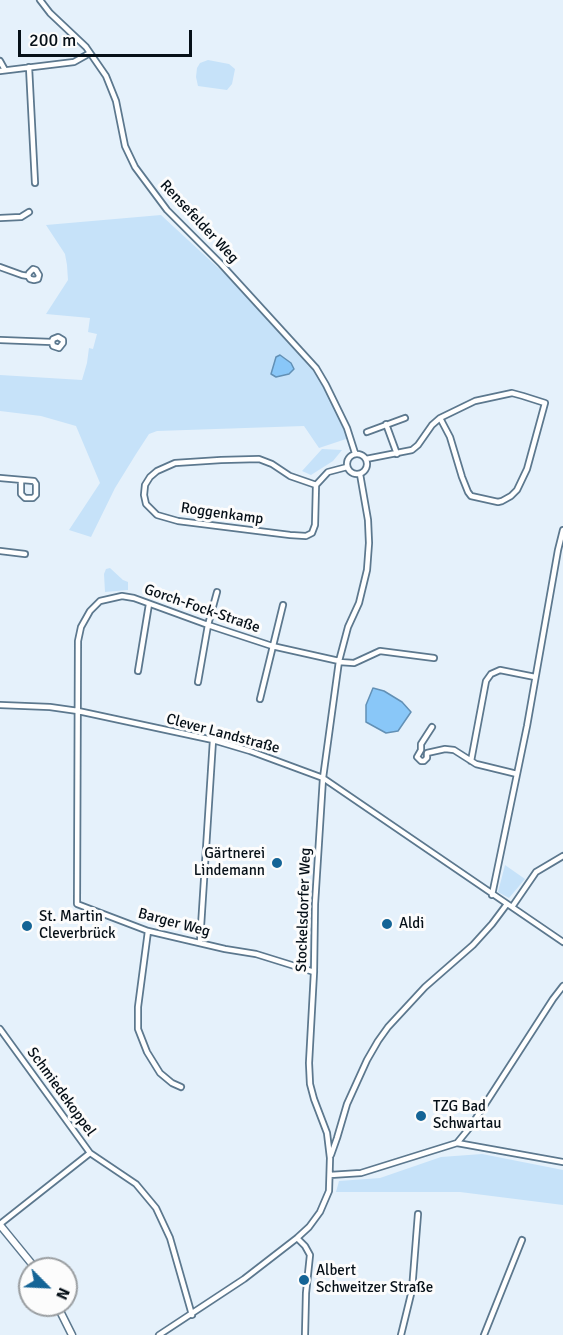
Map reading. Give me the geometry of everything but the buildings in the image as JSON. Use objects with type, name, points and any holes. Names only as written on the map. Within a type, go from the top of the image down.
[{"type":"street","name":"Rensefelder Weg","points":[[40,0],[50,13],[86,47],[106,76],[116,101],[126,146],[135,167],[167,210],[221,264],[316,368],[347,428],[355,453]]},
{"type":"street","points":[[0,61],[2,71],[74,62],[90,53]]},
{"type":"street","points":[[28,67],[35,183]]},
{"type":"street","points":[[0,218],[21,217],[29,212]]},
{"type":"street","points":[[0,267],[28,276]]},
{"type":"street","points":[[0,340],[52,342]]},
{"type":"street","points":[[366,459],[412,450],[440,418],[475,401],[512,393],[545,403],[527,469],[512,496],[498,502],[471,496],[462,477],[450,437],[440,418]]},
{"type":"street","points":[[367,432],[405,418]]},
{"type":"street","points":[[386,424],[397,454]]},
{"type":"street","points":[[352,454],[363,455],[366,459],[367,466],[363,472],[360,474],[350,472],[347,460],[352,454]]},
{"type":"street","name":"Roggenkamp","points":[[259,459],[272,464],[290,476],[316,485],[315,525],[312,533],[306,536],[178,521],[157,515],[146,504],[144,495],[145,485],[157,471],[175,463],[221,460],[259,459]]},
{"type":"street","points":[[316,485],[328,471],[347,466]]},
{"type":"street","name":"Stockelsdorfer Weg","points":[[159,1335],[244,1279],[297,1238],[320,1212],[329,1191],[330,1158],[327,1133],[310,1084],[315,904],[323,778],[339,661],[348,627],[360,603],[367,570],[368,520],[360,474]]},
{"type":"street","points":[[0,478],[34,481],[36,495],[33,498],[25,498],[21,494],[21,480]]},
{"type":"street","points":[[492,895],[563,530]]},
{"type":"street","points":[[0,551],[25,554]]},
{"type":"street","points":[[198,682],[208,625],[217,592]]},
{"type":"street","name":"Gorch-Fock-Straße","points":[[78,711],[78,641],[81,627],[90,611],[100,602],[122,596],[272,646],[339,661]]},
{"type":"street","points":[[138,671],[149,604]]},
{"type":"street","points":[[260,699],[283,605]]},
{"type":"street","points":[[339,661],[354,663],[380,651],[434,658]]},
{"type":"street","points":[[471,761],[486,681],[491,674],[500,670],[535,677]]},
{"type":"street","name":"Clever Landstraße","points":[[0,705],[51,707],[78,711],[213,740],[323,778],[563,942]]},
{"type":"street","name":"Barger Weg","points":[[78,711],[77,904],[148,931],[256,954],[314,972]]},
{"type":"street","points":[[428,753],[424,761],[417,757],[421,744],[432,727]]},
{"type":"street","points":[[200,942],[213,740]]},
{"type":"street","points":[[421,750],[428,753],[454,750],[476,764],[517,774]]},
{"type":"street","points":[[330,1158],[347,1104],[367,1060],[388,1026],[425,987],[473,945],[536,872],[563,856]]},
{"type":"street","points":[[148,931],[138,1007],[138,1029],[147,1052],[160,1073],[181,1088]]},
{"type":"street","points":[[456,1143],[471,1126],[563,986]]},
{"type":"street","name":"Schmiedekoppel","points":[[0,1029],[90,1153],[135,1184],[156,1208],[170,1238],[192,1315]]},
{"type":"street","points":[[330,1175],[361,1173],[456,1143],[563,1162]]},
{"type":"street","points":[[26,1257],[0,1225],[90,1153]]},
{"type":"street","points":[[401,1335],[412,1290],[418,1214]]},
{"type":"street","points":[[297,1238],[310,1256],[305,1335]]},
{"type":"street","points":[[484,1335],[522,1240]]},
{"type":"street","points":[[63,1317],[72,1335]]},
{"type":"shaded area","points":[[208,60],[229,64],[235,69],[232,84],[227,90],[198,86],[197,68],[200,63]]},
{"type":"shaded area","points":[[161,215],[281,326],[331,395],[349,438],[319,448],[304,426],[157,431],[149,434],[115,488],[91,537],[69,530],[100,483],[76,426],[41,416],[0,411],[0,375],[82,380],[89,348],[93,349],[97,334],[88,332],[90,318],[46,314],[68,280],[65,254],[46,225]]},
{"type":"shaded area","points":[[322,449],[342,450],[333,461],[311,475],[302,471]]},
{"type":"shaded area","points":[[110,568],[128,582],[128,590],[105,592],[104,574],[106,569]]},
{"type":"shaded area","points":[[505,865],[525,879],[509,898],[498,892]]},
{"type":"shaded area","points":[[482,1154],[563,1170],[563,1205],[460,1192],[336,1192],[339,1181],[380,1178],[441,1157]]},
{"type":"water","points":[[280,355],[291,363],[294,369],[289,374],[276,377],[271,374],[276,357]]},
{"type":"water","points":[[373,688],[384,691],[402,702],[411,712],[398,731],[386,733],[366,722],[366,705]]},
{"type":"place","name":"Gärtnerei Lindemann","points":[[277,863]]},
{"type":"place","name":"Aldi","points":[[387,924]]},
{"type":"place","name":"St. Martin Cleverbrück","points":[[27,926]]},
{"type":"place","name":"TZG Bad Schwartau","points":[[421,1116]]},
{"type":"place","name":"Albert Schweitzer Straße","points":[[304,1280]]}]
